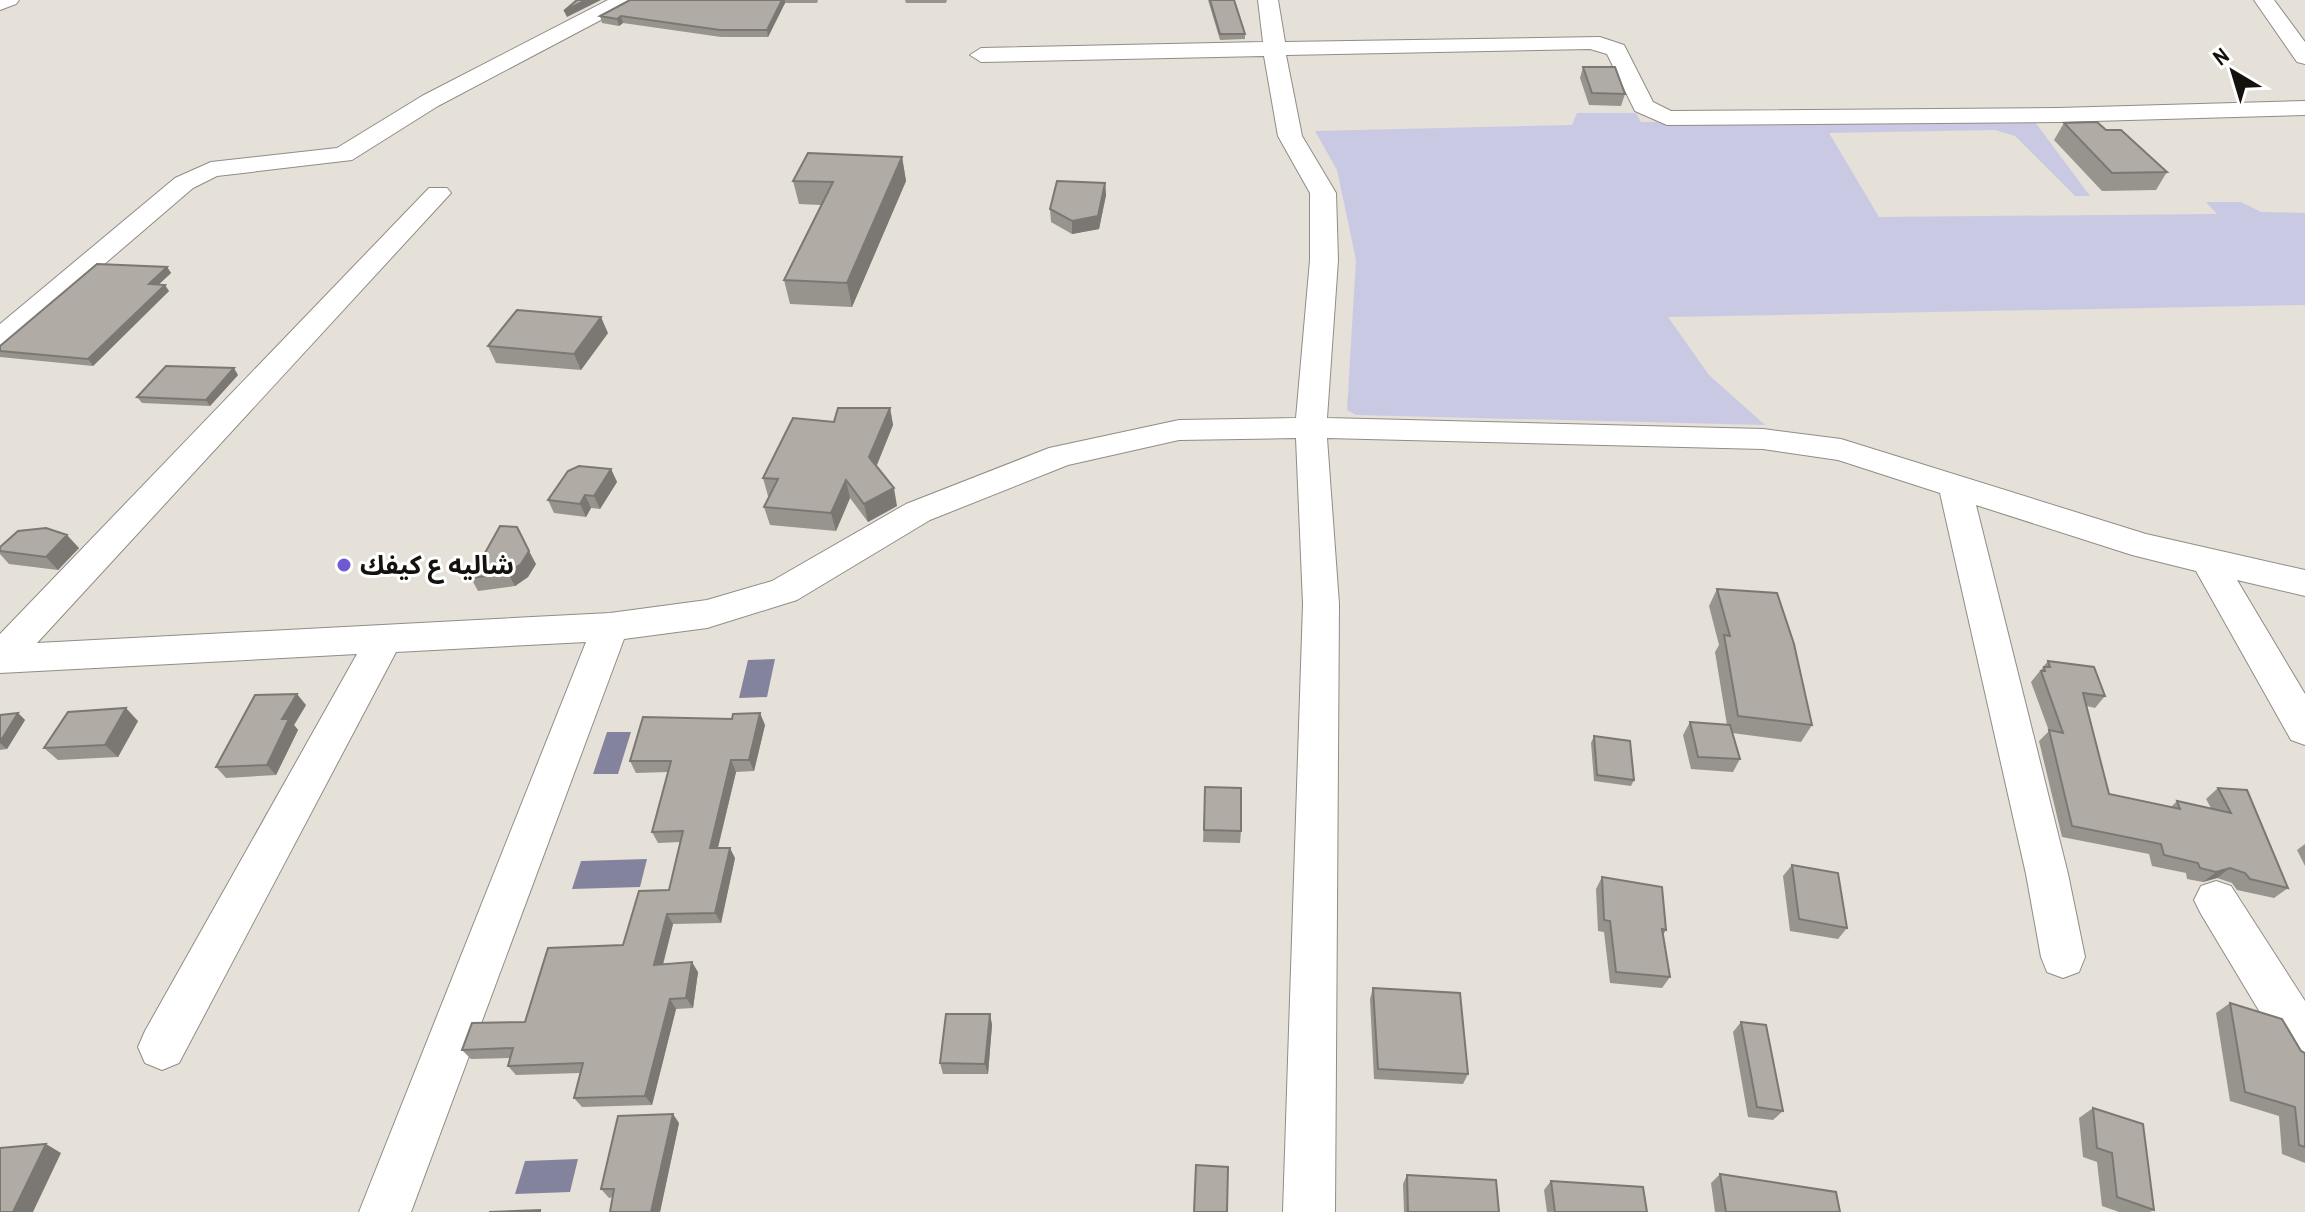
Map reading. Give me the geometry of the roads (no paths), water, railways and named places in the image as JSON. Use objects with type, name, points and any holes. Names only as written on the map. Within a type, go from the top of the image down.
[{"type":"street","points":[[0,4],[9,0]]},
{"type":"street","points":[[0,339],[184,183],[211,169],[343,155],[430,101],[624,0]]},
{"type":"street","points":[[1268,0],[1290,136],[1323,193],[1324,260],[1311,428],[1321,604],[1309,1212]]},
{"type":"street","points":[[2264,0],[2305,57]]},
{"type":"street","points":[[981,55],[1592,42],[1616,50],[1643,106],[1667,118],[2058,115],[2305,108]]},
{"type":"street","points":[[0,659],[438,193]]},
{"type":"street","points":[[0,659],[610,627],[707,614],[784,591],[918,512],[1060,456],[1179,430],[1311,428],[1563,432],[1791,442],[1841,450],[2144,546],[2305,583]]},
{"type":"street","points":[[1955,486],[2047,874],[2063,957]]},
{"type":"street","points":[[2209,562],[2305,729]]},
{"type":"street","points":[[385,1212],[610,627]]},
{"type":"street","points":[[162,1047],[384,640]]},
{"type":"street","points":[[2216,900],[2305,1043]]},
{"type":"place","name":"شاليه ع كيفك","points":[[344,565]]}]
